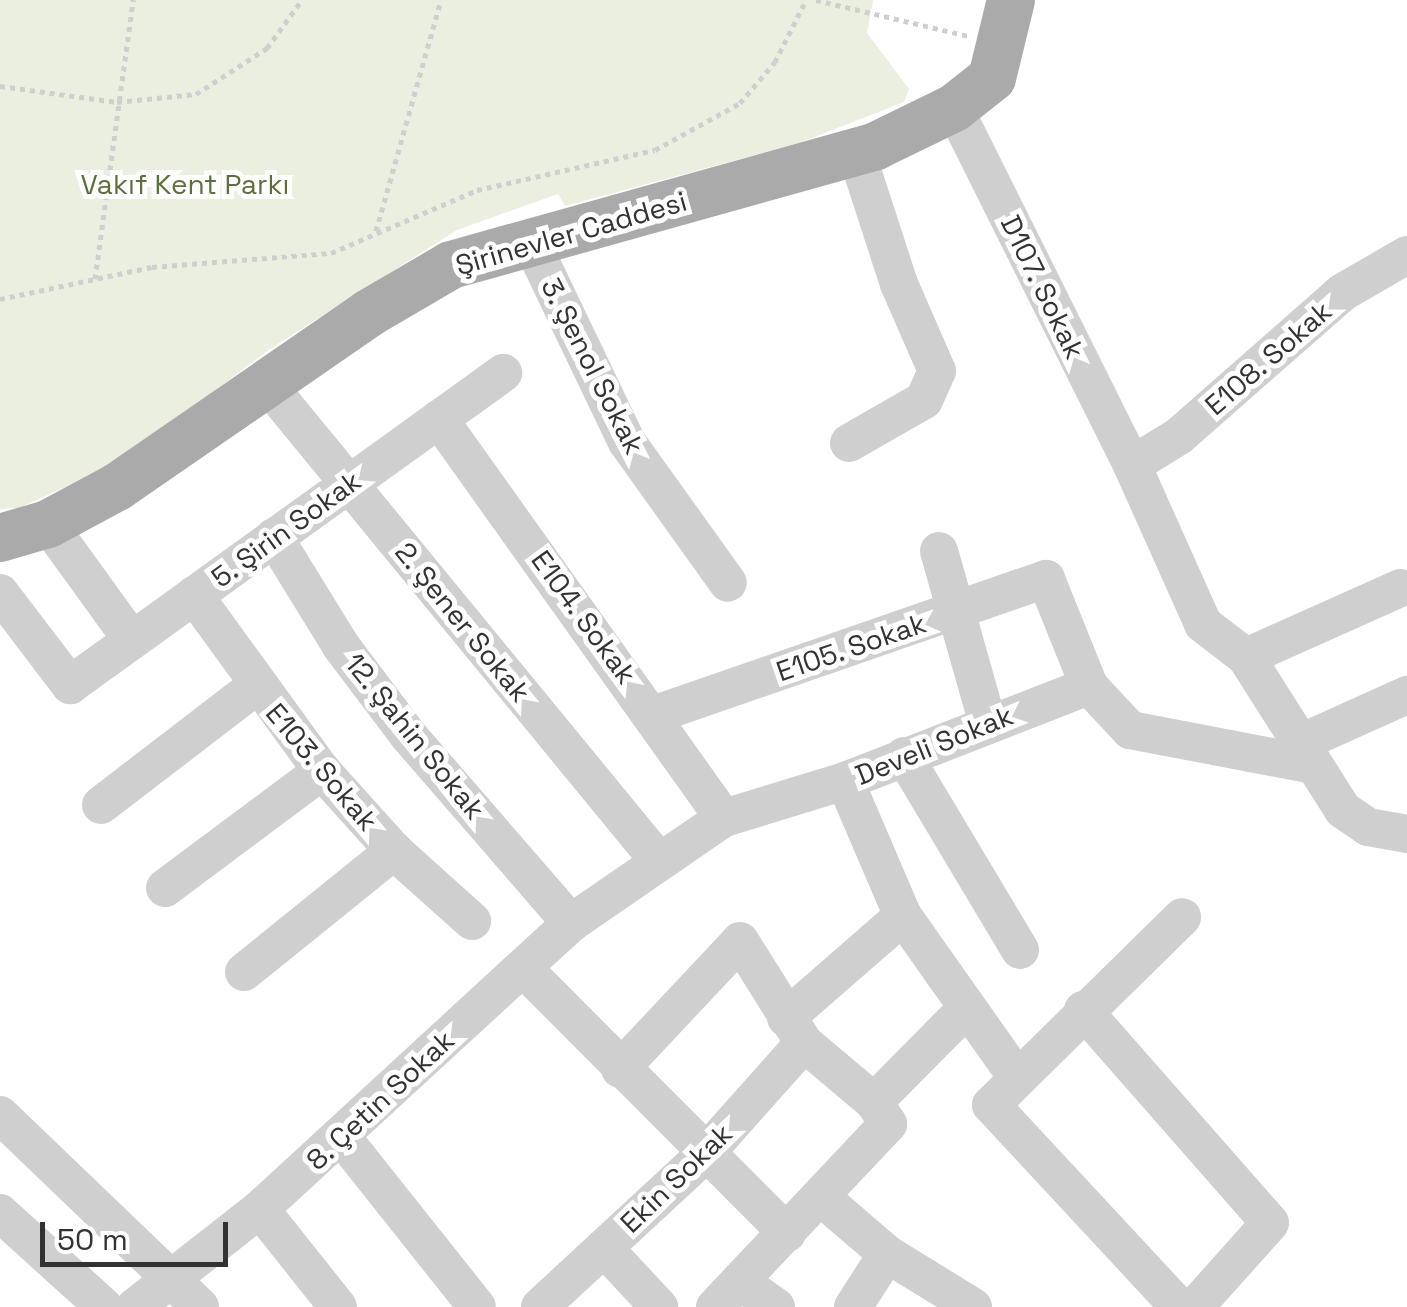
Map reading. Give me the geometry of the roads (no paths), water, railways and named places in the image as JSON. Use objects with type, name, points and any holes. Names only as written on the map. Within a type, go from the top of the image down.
[{"type":"main road","name":"Şirinevler Caddesi","points":[[0,538],[48,524],[116,487],[451,265],[856,152],[954,108],[992,78],[1006,22]]},
{"type":"street","name":"D107. Sokak","points":[[954,108],[1132,466],[1203,624],[1246,657]]},
{"type":"street","points":[[849,443],[924,400],[936,371],[898,284],[856,152]]},
{"type":"street","name":"3. Şenol Sokak","points":[[532,244],[628,442],[728,582]]},
{"type":"street","name":"E108. Sokak","points":[[1132,466],[1179,436],[1343,292],[1407,254]]},
{"type":"street","name":"5. Şirin Sokak","points":[[0,593],[70,686],[503,373]]},
{"type":"street","name":"2. Şener Sokak","points":[[267,384],[658,860]]},
{"type":"street","name":"E104. Sokak","points":[[440,420],[656,714],[724,818]]},
{"type":"street","points":[[48,524],[132,640]]},
{"type":"street","name":"12. Şahin Sokak","points":[[274,537],[342,646],[408,735],[572,923]]},
{"type":"street","points":[[939,550],[960,609],[987,721]]},
{"type":"street","name":"E105. Sokak","points":[[656,714],[1046,579],[1089,686]]},
{"type":"street","points":[[1400,588],[1246,657],[1303,754],[1343,810],[1368,827],[1403,831]]},
{"type":"street","name":"E103. Sokak","points":[[194,595],[255,687],[322,771],[394,851],[472,921]]},
{"type":"street","points":[[1089,686],[1130,730],[1303,754],[1407,695]]},
{"type":"street","name":"Develi Sokak","points":[[572,923],[724,818],[845,781],[987,721],[1089,686]]},
{"type":"street","points":[[101,805],[255,687]]},
{"type":"street","points":[[904,756],[1020,950]]},
{"type":"street","points":[[164,888],[322,771]]},
{"type":"street","points":[[845,781],[903,916],[1016,1076]]},
{"type":"street","points":[[244,972],[394,851]]},
{"type":"street","name":"Ekin Sokak","points":[[540,1307],[705,1154],[795,1030],[903,916]]},
{"type":"street","points":[[1179,1307],[991,1105],[1083,1010],[1182,917]]},
{"type":"street","name":"8. Çetin Sokak","points":[[135,1307],[260,1209],[572,923]]},
{"type":"street","points":[[620,1069],[740,941],[795,1030],[874,1102],[888,1124],[728,1294],[776,1307]]},
{"type":"street","points":[[523,968],[787,1233]]},
{"type":"street","points":[[874,1102],[966,1009]]},
{"type":"street","points":[[1083,1010],[1270,1223],[1195,1307]]},
{"type":"street","points":[[0,1115],[175,1277],[200,1307]]},
{"type":"street","points":[[341,1136],[477,1307]]},
{"type":"street","points":[[822,1198],[886,1254],[973,1307]]},
{"type":"street","points":[[260,1209],[338,1307]]},
{"type":"street","points":[[0,1214],[104,1307]]},
{"type":"street","points":[[604,1248],[659,1307]]},
{"type":"street","points":[[853,1307],[886,1254]]},
{"type":"park label","name":"Vakıf Kent Parkı","points":[[185,184]]}]
